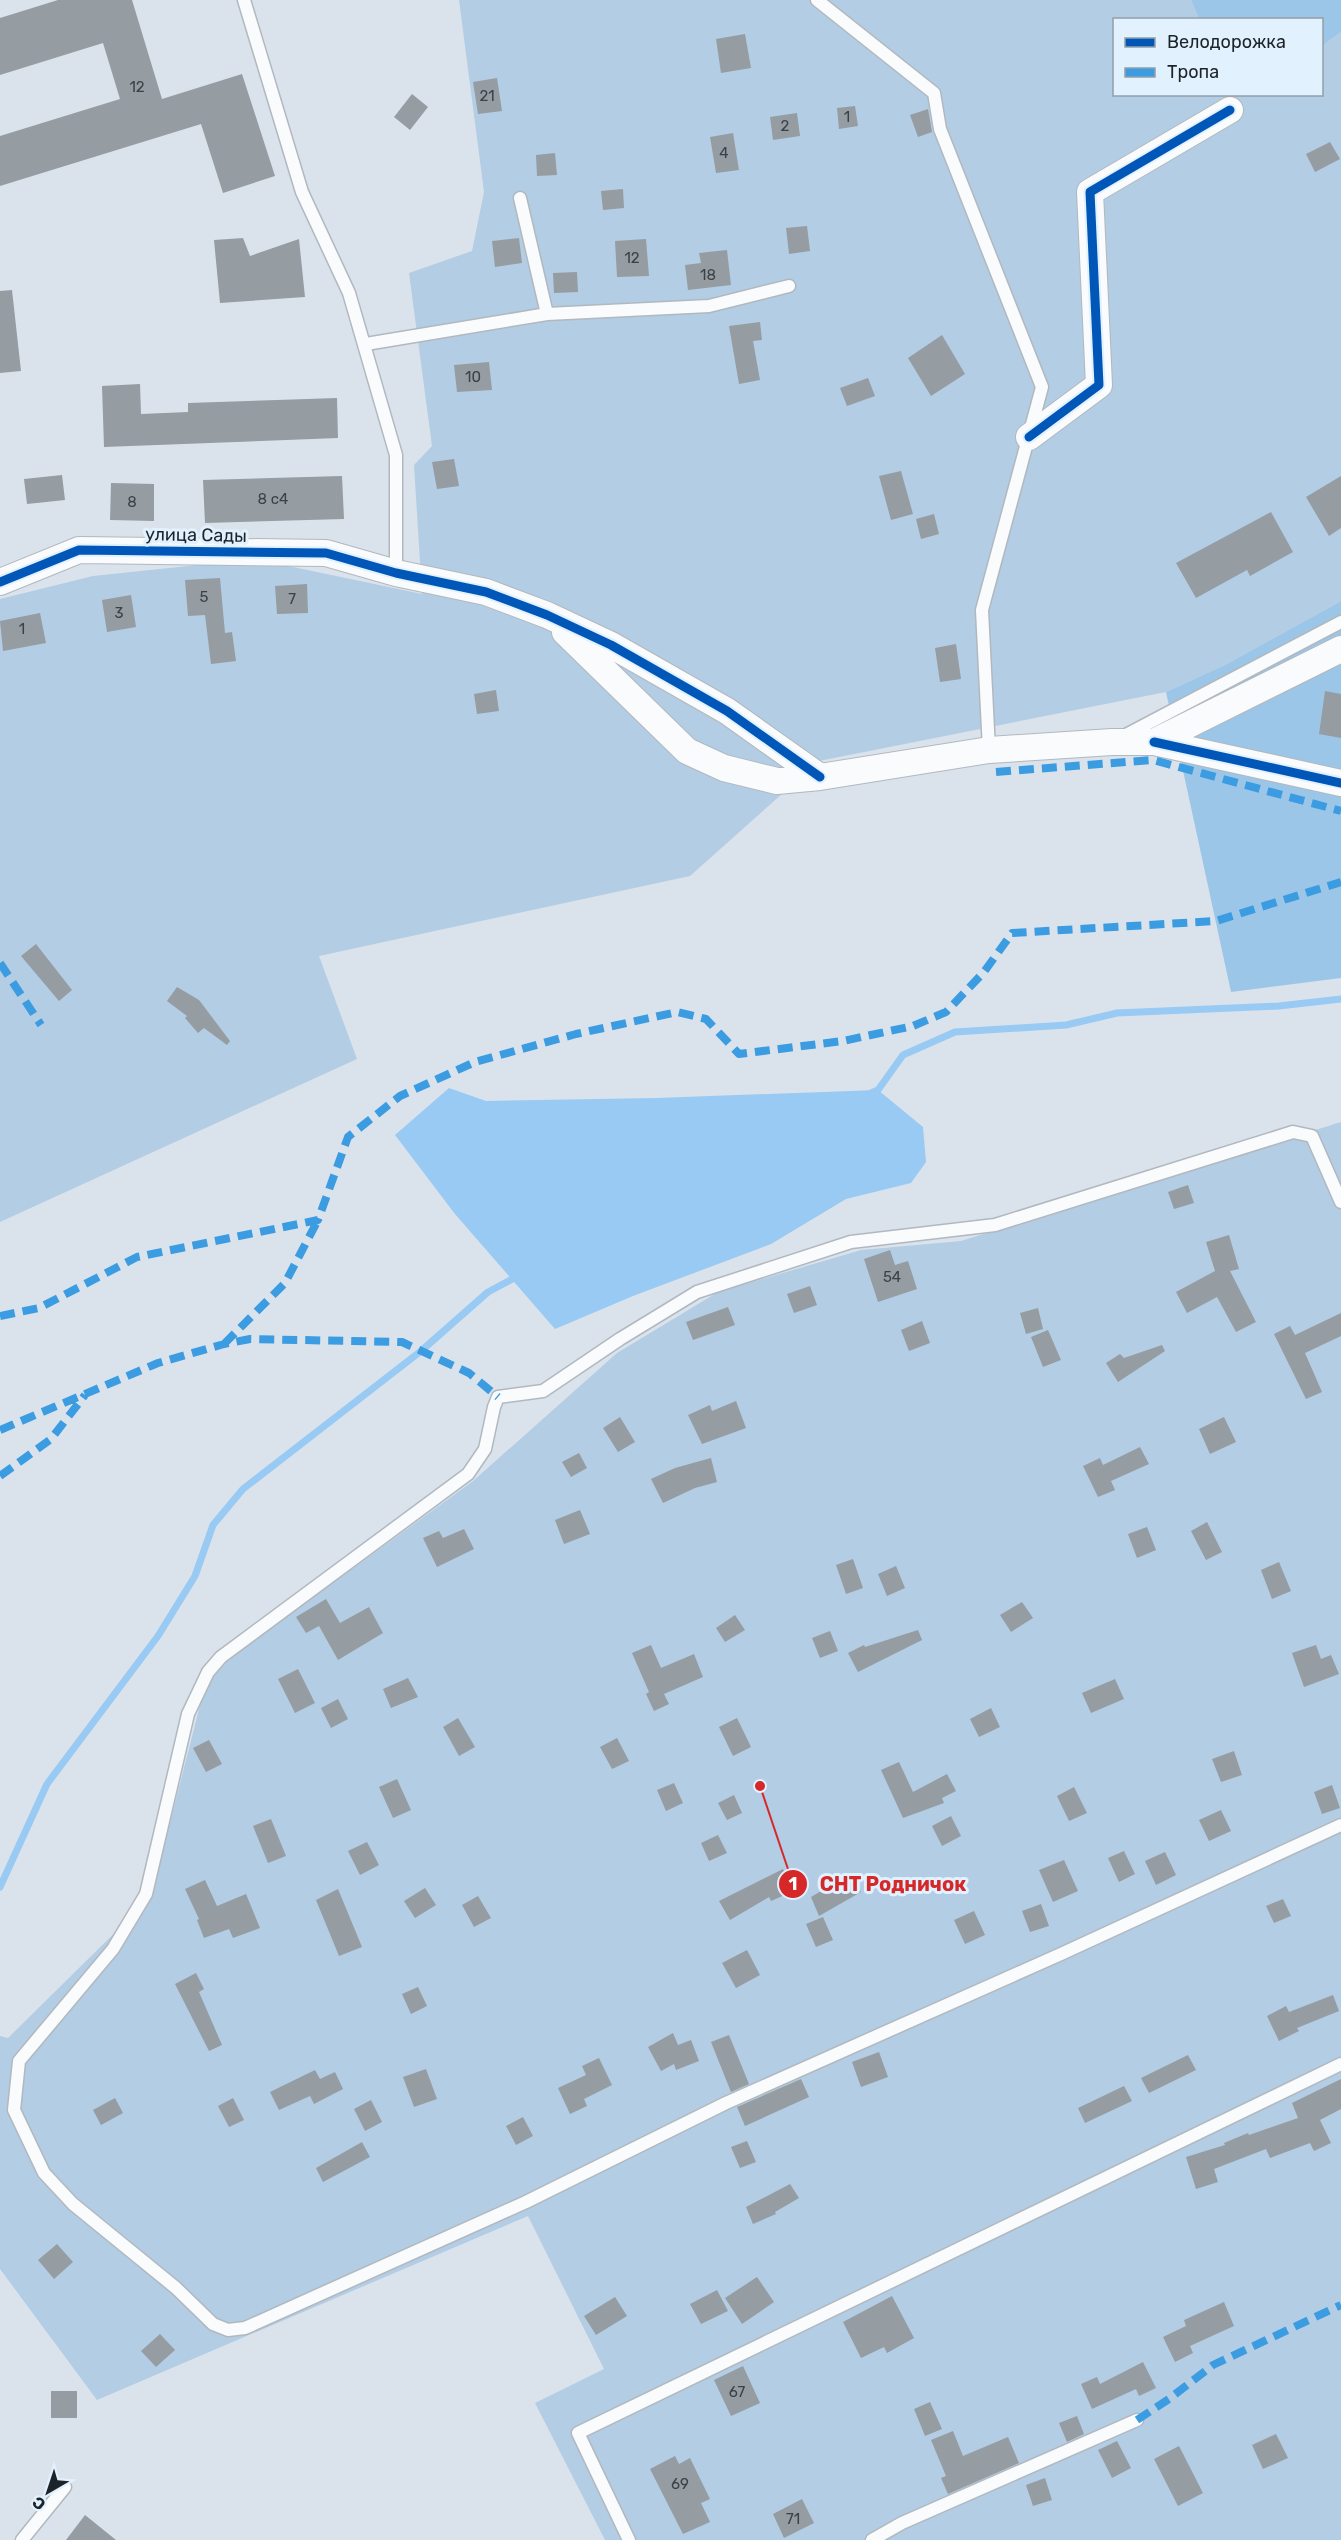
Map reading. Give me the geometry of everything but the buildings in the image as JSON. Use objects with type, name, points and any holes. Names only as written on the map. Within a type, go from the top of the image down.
[{"type":"street","points":[[1029,437],[1099,385],[1090,192],[1230,110]]},
{"type":"street","name":"улица Сады","points":[[0,582],[79,550],[326,553],[396,573],[486,592],[547,615],[611,645],[727,711],[820,777]]},
{"type":"street","points":[[547,615],[687,751],[724,768],[758,778],[777,781],[820,777],[989,750],[1112,742],[1154,742],[1341,783]]},
{"type":"street","points":[[1154,742],[1341,649]]},
{"type":"lane","points":[[244,0],[302,192],[349,293],[366,344],[396,455],[396,573]]},
{"type":"lane","points":[[817,0],[934,93],[940,129],[1042,387],[982,610],[989,750]]},
{"type":"lane","points":[[520,198],[547,314]]},
{"type":"lane","points":[[366,344],[547,314],[709,306],[789,286]]},
{"type":"lane","points":[[1112,742],[1158,720],[1341,622]]},
{"type":"lane","points":[[1341,1202],[1312,1136],[1293,1132],[995,1225],[850,1242],[697,1292],[620,1339],[543,1392],[498,1397],[485,1449],[468,1474],[221,1657],[208,1672],[188,1714],[146,1894],[113,1949],[19,2061],[14,2110],[44,2173],[73,2204],[176,2288],[213,2324],[228,2330],[245,2328],[526,2202],[726,2103],[1061,1954],[1341,1825]]},
{"type":"lane","points":[[629,2540],[578,2433],[1341,2064]]},
{"type":"lane","points":[[872,2540],[902,2523],[1137,2420]]},
{"type":"lane","points":[[22,2540],[65,2487]]},
{"type":"shaded area","points":[[459,0],[1191,0],[1199,18],[1113,18],[1113,96],[1323,96],[1323,45],[1341,32],[1341,601],[1225,665],[1166,692],[819,761],[690,876],[319,956],[357,1059],[0,1222],[0,599],[93,576],[255,559],[422,594],[414,465],[432,446],[409,273],[472,251],[484,192]]},
{"type":"shaded area","points":[[1191,0],[1341,0],[1341,32],[1323,45],[1323,18],[1199,18]]},
{"type":"shaded area","points":[[1341,601],[1341,978],[1231,992],[1166,692],[1225,665]]},
{"type":"shaded area","points":[[449,1088],[486,1101],[878,1090],[923,1127],[926,1162],[911,1183],[846,1199],[771,1244],[633,1296],[555,1329],[455,1214],[395,1135]]},
{"type":"shaded area","points":[[1341,1122],[1341,2540],[605,2540],[535,2403],[604,2369],[528,2216],[97,2400],[0,2269],[0,2036],[8,2038],[151,1897],[208,1674],[473,1481],[617,1353],[718,1292],[861,1250],[961,1241]]},
{"type":"waterway","points":[[871,1093],[878,1090],[903,1055],[955,1032],[1066,1025],[1117,1013],[1279,1006],[1341,999]]},
{"type":"waterway","points":[[0,1887],[47,1784],[158,1636],[195,1576],[213,1525],[243,1489],[421,1351],[488,1292],[518,1276]]},
{"type":"marked path","points":[[996,772],[1153,760],[1341,811]]},
{"type":"marked path","points":[[0,1316],[39,1308],[137,1257],[318,1220],[348,1137],[400,1096],[475,1062],[576,1034],[677,1012],[706,1019],[739,1054],[843,1041],[913,1026],[946,1012],[984,972],[1012,933],[1216,921],[1341,882]]},
{"type":"marked path","points":[[0,963],[41,1025]]},
{"type":"marked path","points":[[224,1344],[285,1283],[318,1220]]},
{"type":"marked path","points":[[0,1430],[158,1363],[250,1339],[402,1342],[469,1373],[498,1397]]},
{"type":"marked path","points":[[0,1476],[51,1439],[85,1395]]},
{"type":"marked path","points":[[1137,2420],[1213,2365],[1341,2305]]},
{"type":"cycle path","points":[[1029,437],[1099,385],[1090,192],[1230,110]]},
{"type":"cycle path","points":[[0,582],[79,550],[326,553],[396,573],[486,592],[547,615],[611,645],[727,711],[820,777]]},
{"type":"cycle path","points":[[1154,742],[1341,783]]},
{"type":"place","name":"СНТ Родничок","points":[[760,1786]]}]
